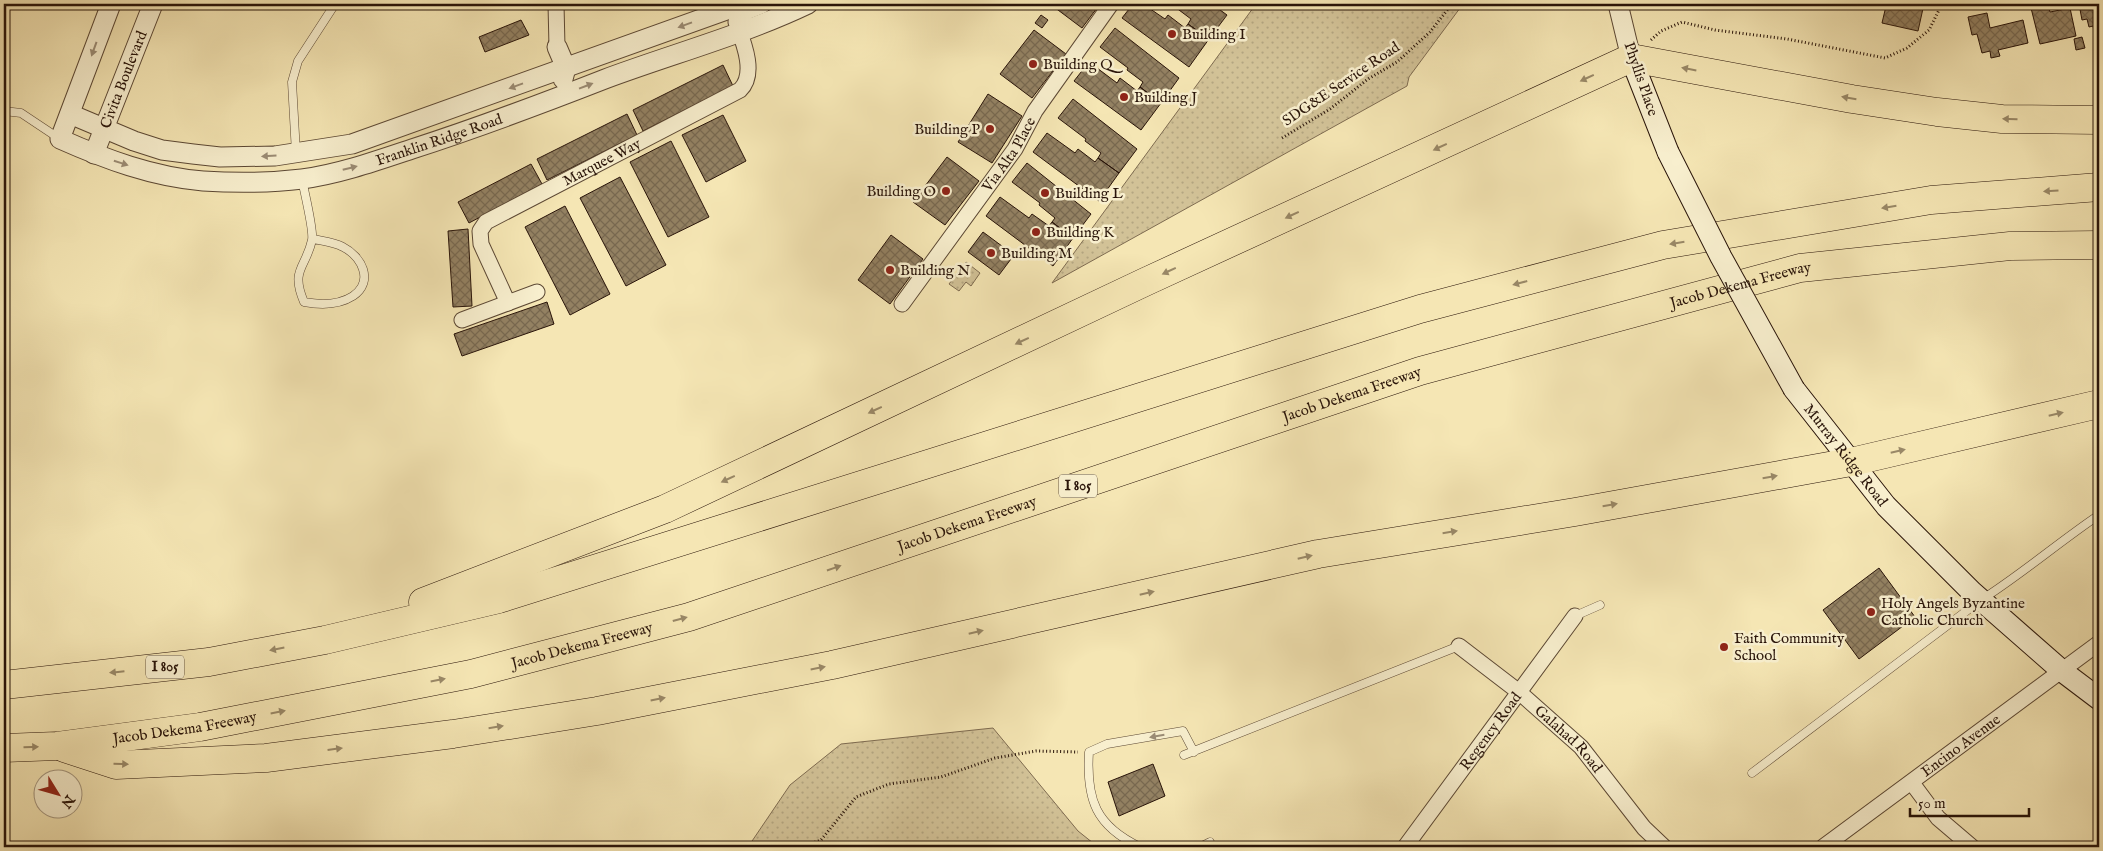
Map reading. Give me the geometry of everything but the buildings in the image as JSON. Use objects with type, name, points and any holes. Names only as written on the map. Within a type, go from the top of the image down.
[{"type":"highway","points":[[325,640],[665,509],[1145,282],[1631,58],[1852,99],[1937,112],[2002,119],[2099,120]]},
{"type":"highway","name":"I 805","points":[[4,685],[209,662],[325,640],[499,599],[1420,309],[1654,247],[1931,200],[2099,187]]},
{"type":"highway","name":"Jacob Dekema Freeway","points":[[4,748],[58,746],[200,727],[471,674],[689,617],[1420,371],[1800,268],[2010,246],[2099,245]]},
{"type":"highway","points":[[58,746],[116,765],[266,758],[472,731],[597,711],[832,665],[1318,554],[1575,512],[1850,462],[2099,404]]},
{"type":"main road","name":"Phyllis Place","points":[[1631,58],[1668,152]]},
{"type":"main road","name":"Murray Ridge Road","points":[[1668,152],[1720,257],[1794,389],[1850,462],[1886,506],[1981,600],[2062,671],[2099,699]]},
{"type":"street","points":[[60,139],[111,4]]},
{"type":"street","name":"Civita Boulevard","points":[[94,154],[153,4]]},
{"type":"street","points":[[505,117],[512,106],[557,86],[566,77],[566,68],[557,48],[556,4]]},
{"type":"street","points":[[740,32],[740,16],[746,10],[761,4]]},
{"type":"street","name":"Franklin Ridge Road","points":[[60,139],[94,154],[170,176],[226,182],[302,179],[362,165],[505,117],[740,32],[808,4]]},
{"type":"street","name":"Via Alta Place","points":[[902,304],[1015,149],[1034,111],[1111,4]]},
{"type":"street","name":"Phyllis Place","points":[[1618,4],[1631,58]]},
{"type":"street","points":[[663,59],[681,42],[716,30],[727,24],[734,5]]},
{"type":"street","name":"Franklin Ridge Road","points":[[70,114],[162,150],[193,154],[248,157],[296,153],[352,144],[566,68],[734,5]]},
{"type":"street","name":"Marquee Way","points":[[508,303],[481,244],[480,231],[486,222],[740,90],[745,85],[749,73],[734,5]]},
{"type":"street","points":[[302,179],[303,168],[311,160],[345,150],[352,144]]},
{"type":"street","points":[[226,182],[233,175],[244,172],[285,169],[293,163],[296,153]]},
{"type":"street","points":[[462,320],[537,292]]},
{"type":"street","name":"Regency Road","points":[[1405,847],[1575,616]]},
{"type":"street","name":"Encino Avenue","points":[[1823,847],[2099,644]]},
{"type":"street","name":"Galahad Road","points":[[1458,646],[1519,692],[1581,747],[1644,828],[1664,847]]},
{"type":"street","points":[[1912,783],[1938,818],[1972,847]]},
{"type":"lane","points":[[296,153],[292,82],[298,60],[335,4]]},
{"type":"lane","points":[[4,111],[21,113],[60,139]]},
{"type":"lane","points":[[302,179],[313,239],[298,270],[298,288],[304,302],[325,305],[353,296],[361,287],[365,277],[363,265],[352,253],[341,246],[313,239]]},
{"type":"lane","points":[[1752,773],[1981,600],[2012,580],[2064,539],[2099,515]]},
{"type":"lane","points":[[1575,616],[1600,605]]},
{"type":"lane","points":[[1184,755],[1458,646]]},
{"type":"lane","points":[[1140,847],[1119,837],[1098,816],[1088,774],[1089,752],[1107,744],[1183,731],[1194,752]]},
{"type":"lane","points":[[1200,847],[1210,842]]},
{"type":"path","name":"SDG&E Service Road","points":[[1282,138],[1330,109],[1368,80],[1397,62],[1430,32],[1452,4]]},
{"type":"path","points":[[1661,31],[1682,22],[1715,30],[1787,39],[1885,58],[1907,48],[1929,30],[1942,4]]},
{"type":"path","points":[[777,847],[784,845],[807,845],[822,840],[856,797],[889,784],[941,777],[995,758],[1036,751],[1089,752]]},
{"type":"shaded area","points":[[1256,4],[1463,4],[1409,77],[1407,86],[1052,283]]},
{"type":"shaded area","points":[[966,262],[980,273],[971,286],[966,282],[959,291],[949,284]]},
{"type":"shaded area","points":[[993,728],[1078,831],[1098,847],[748,847],[790,785],[841,744]]},
{"type":"place","name":"Building I","points":[[1172,34]]},
{"type":"place","name":"Building Q","points":[[1033,64]]},
{"type":"place","name":"Building J","points":[[1124,97]]},
{"type":"place","name":"Building P","points":[[990,129]]},
{"type":"place","name":"Building O","points":[[946,191]]},
{"type":"place","name":"Building L","points":[[1045,193]]},
{"type":"place","name":"Building K","points":[[1036,232]]},
{"type":"place","name":"Building M","points":[[991,253]]},
{"type":"place","name":"Building N","points":[[890,270]]},
{"type":"place","name":"Holy Angels Byzantine Catholic Church","points":[[1871,612]]},
{"type":"place","name":"Faith Community School","points":[[1724,647]]}]
